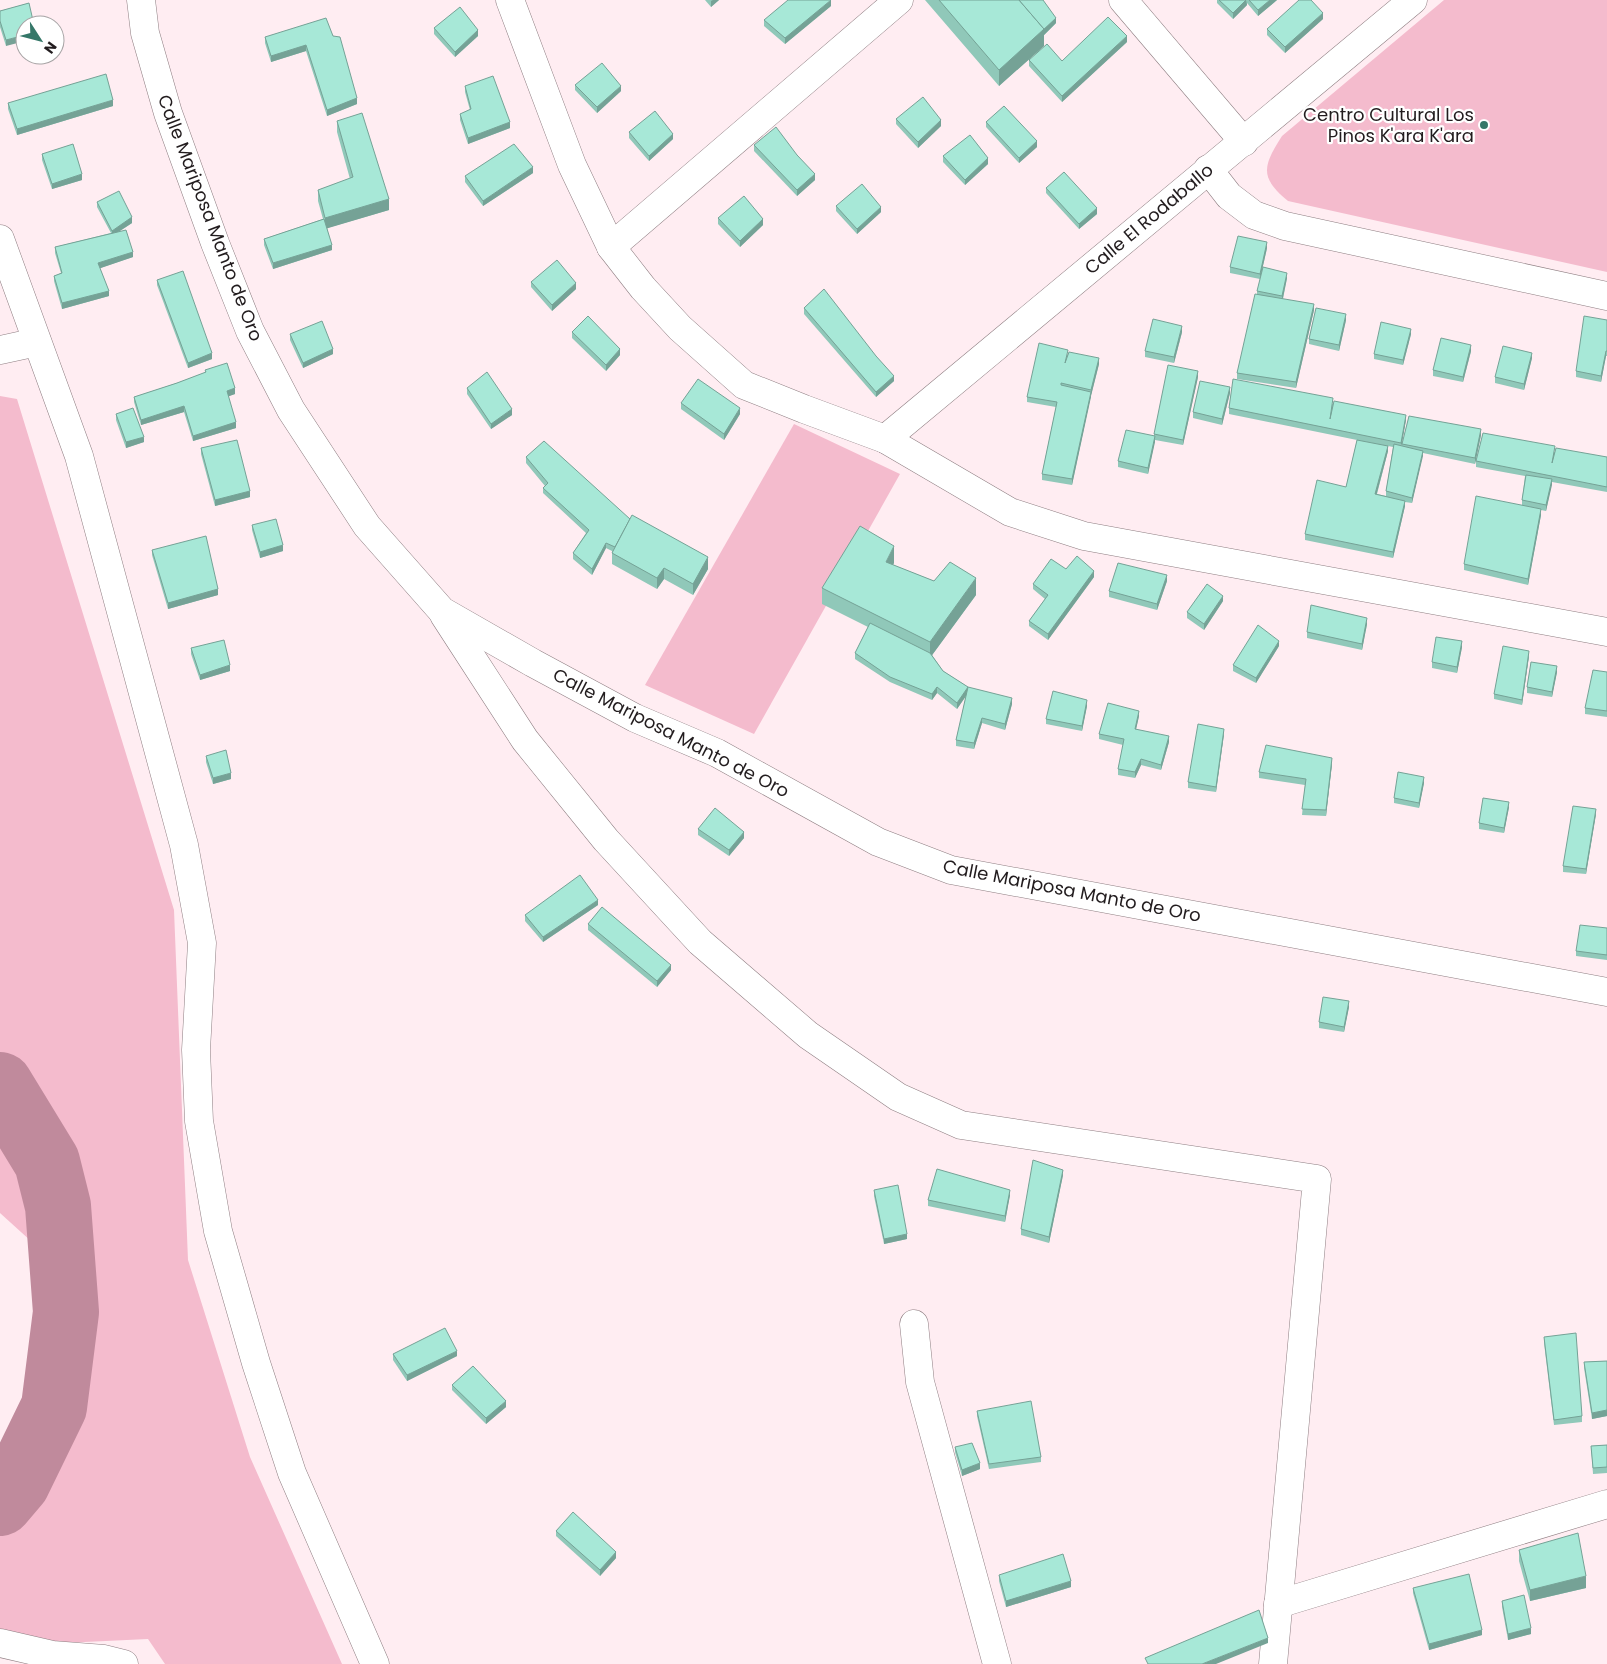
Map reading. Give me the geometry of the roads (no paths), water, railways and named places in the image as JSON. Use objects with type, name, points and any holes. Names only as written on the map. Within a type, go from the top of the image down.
[{"type":"street","name":"Calle Mariposa Manto de Oro","points":[[140,0],[145,33],[168,113],[215,243],[250,331],[290,410],[368,526],[442,612],[635,718],[718,752],[878,842],[951,870],[1607,992]]},
{"type":"street","points":[[510,0],[572,165],[611,247],[642,288],[680,328],[744,384],[804,410],[885,439],[1010,512],[1084,536],[1607,632]]},
{"type":"street","points":[[611,247],[900,0]]},
{"type":"street","points":[[1123,0],[1244,142]]},
{"type":"street","name":"Calle El Rodaballo","points":[[885,439],[1413,0]]},
{"type":"street","points":[[1208,169],[1229,196],[1254,215],[1285,226],[1607,296]]},
{"type":"street","points":[[0,240],[78,456],[184,845],[202,943],[196,1050],[199,1121],[218,1231],[256,1363],[292,1473],[375,1664]]},
{"type":"street","points":[[0,350],[37,342]]},
{"type":"street","points":[[442,612],[525,740],[606,840],[700,942],[808,1035],[898,1097],[961,1125],[1317,1179],[1273,1664]]},
{"type":"street","points":[[914,1324],[920,1382],[997,1664]]},
{"type":"street","points":[[1278,1604],[1607,1504]]},
{"type":"street","points":[[0,1643],[52,1655],[124,1664]]},
{"type":"waterway","points":[[0,1085],[47,1162],[58,1206],[66,1312],[54,1407],[17,1483],[0,1503]]},
{"type":"place","name":"Centro Cultural Los Pinos K'ara K'ara","points":[[1484,125]]}]
